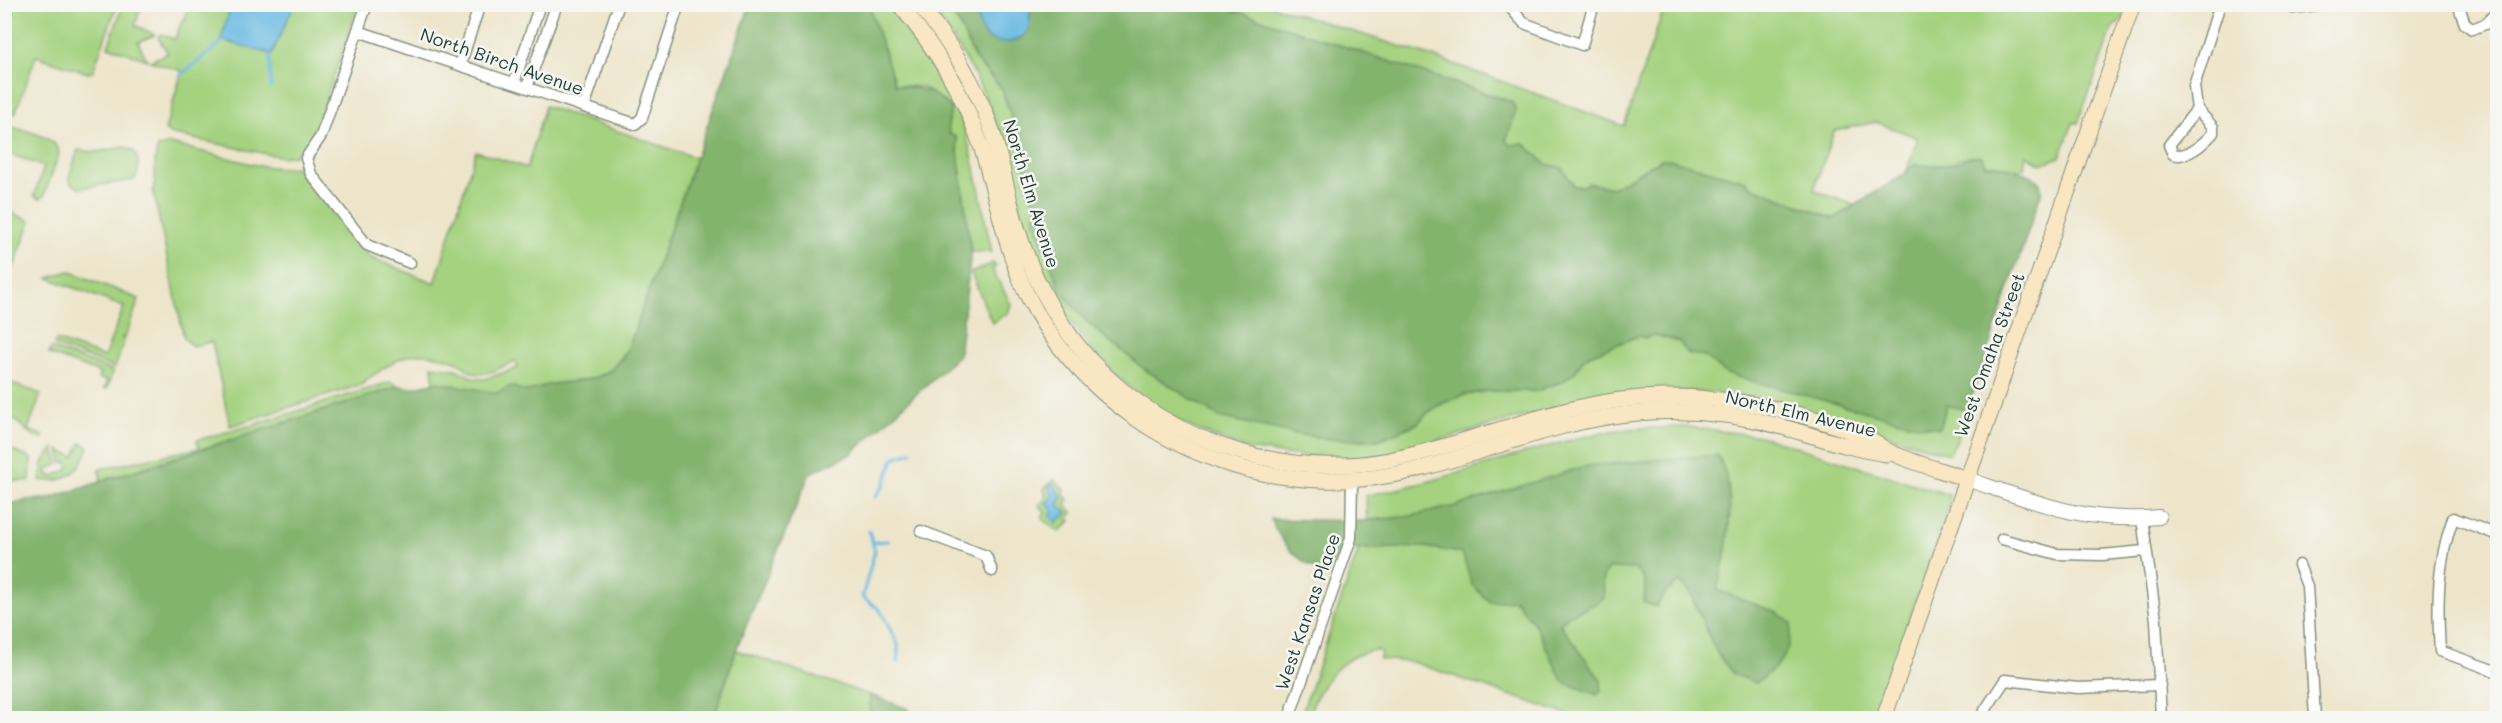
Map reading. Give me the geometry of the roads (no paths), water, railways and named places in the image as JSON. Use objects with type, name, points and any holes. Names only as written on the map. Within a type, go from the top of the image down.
[{"type":"main road","name":"North Elm Avenue","points":[[899,4],[934,49],[961,97],[981,147],[1008,249],[1043,308]]},
{"type":"main road","name":"North Elm Avenue","points":[[919,4],[952,49],[979,99],[998,152],[1024,250],[1043,308],[1058,344],[1082,373],[1121,409],[1159,426],[1207,458],[1251,471],[1297,479],[1351,472],[1406,472],[1584,421],[1640,413],[1725,415],[1779,426],[1855,450],[1895,454],[1967,479]]},
{"type":"main road","name":"West Omaha Street","points":[[1884,718],[2133,4]]},
{"type":"street","points":[[367,4],[321,136],[306,158],[311,174],[367,245],[410,263]]},
{"type":"street","points":[[460,65],[480,4]]},
{"type":"street","points":[[513,83],[540,4]]},
{"type":"street","points":[[527,87],[557,4]]},
{"type":"street","points":[[584,107],[619,4]]},
{"type":"street","name":"North Birch Avenue","points":[[358,31],[635,124],[642,118],[679,4]]},
{"type":"street","points":[[1507,4],[1524,23],[1582,45],[1594,4]]},
{"type":"street","points":[[2197,109],[2169,145],[2173,154],[2181,156],[2187,153],[2213,133],[2213,127],[2197,109],[2194,86],[2220,4]]},
{"type":"street","points":[[2281,4],[2293,8],[2323,4]]},
{"type":"street","points":[[2458,4],[2465,24],[2472,29],[2485,24],[2498,11]]},
{"type":"street","name":"West Kansas Place","points":[[1289,718],[1351,538],[1351,472]]},
{"type":"street","points":[[1967,479],[2074,514],[2103,518],[2159,517]]},
{"type":"street","points":[[2142,518],[2156,620],[2161,718]]},
{"type":"street","points":[[2498,534],[2453,518],[2442,548],[2437,602],[2440,651],[2498,672]]},
{"type":"street","points":[[921,531],[986,556],[992,571]]},
{"type":"street","points":[[2002,539],[2057,554],[2102,555],[2145,551]]},
{"type":"street","points":[[2299,565],[2307,586],[2315,718]]},
{"type":"street","points":[[1980,718],[2005,680],[2078,688],[2160,685]]},
{"type":"water","points":[[228,5],[294,5],[272,54],[221,40],[229,12]]},
{"type":"water","points":[[977,5],[1029,5],[1030,19],[1026,33],[1010,42],[991,40],[981,30]]},
{"type":"water","points":[[1053,483],[1063,499],[1058,504],[1067,513],[1056,523],[1049,515],[1053,511],[1046,503],[1053,496],[1049,487]]},
{"type":"waterway","points":[[180,76],[223,41]]},
{"type":"waterway","points":[[270,56],[271,88]]},
{"type":"waterway","points":[[875,497],[884,485],[894,458],[912,452]]},
{"type":"waterway","points":[[869,531],[875,551],[862,597],[880,610],[898,644],[898,662]]},
{"type":"waterway","points":[[875,542],[888,541]]}]
